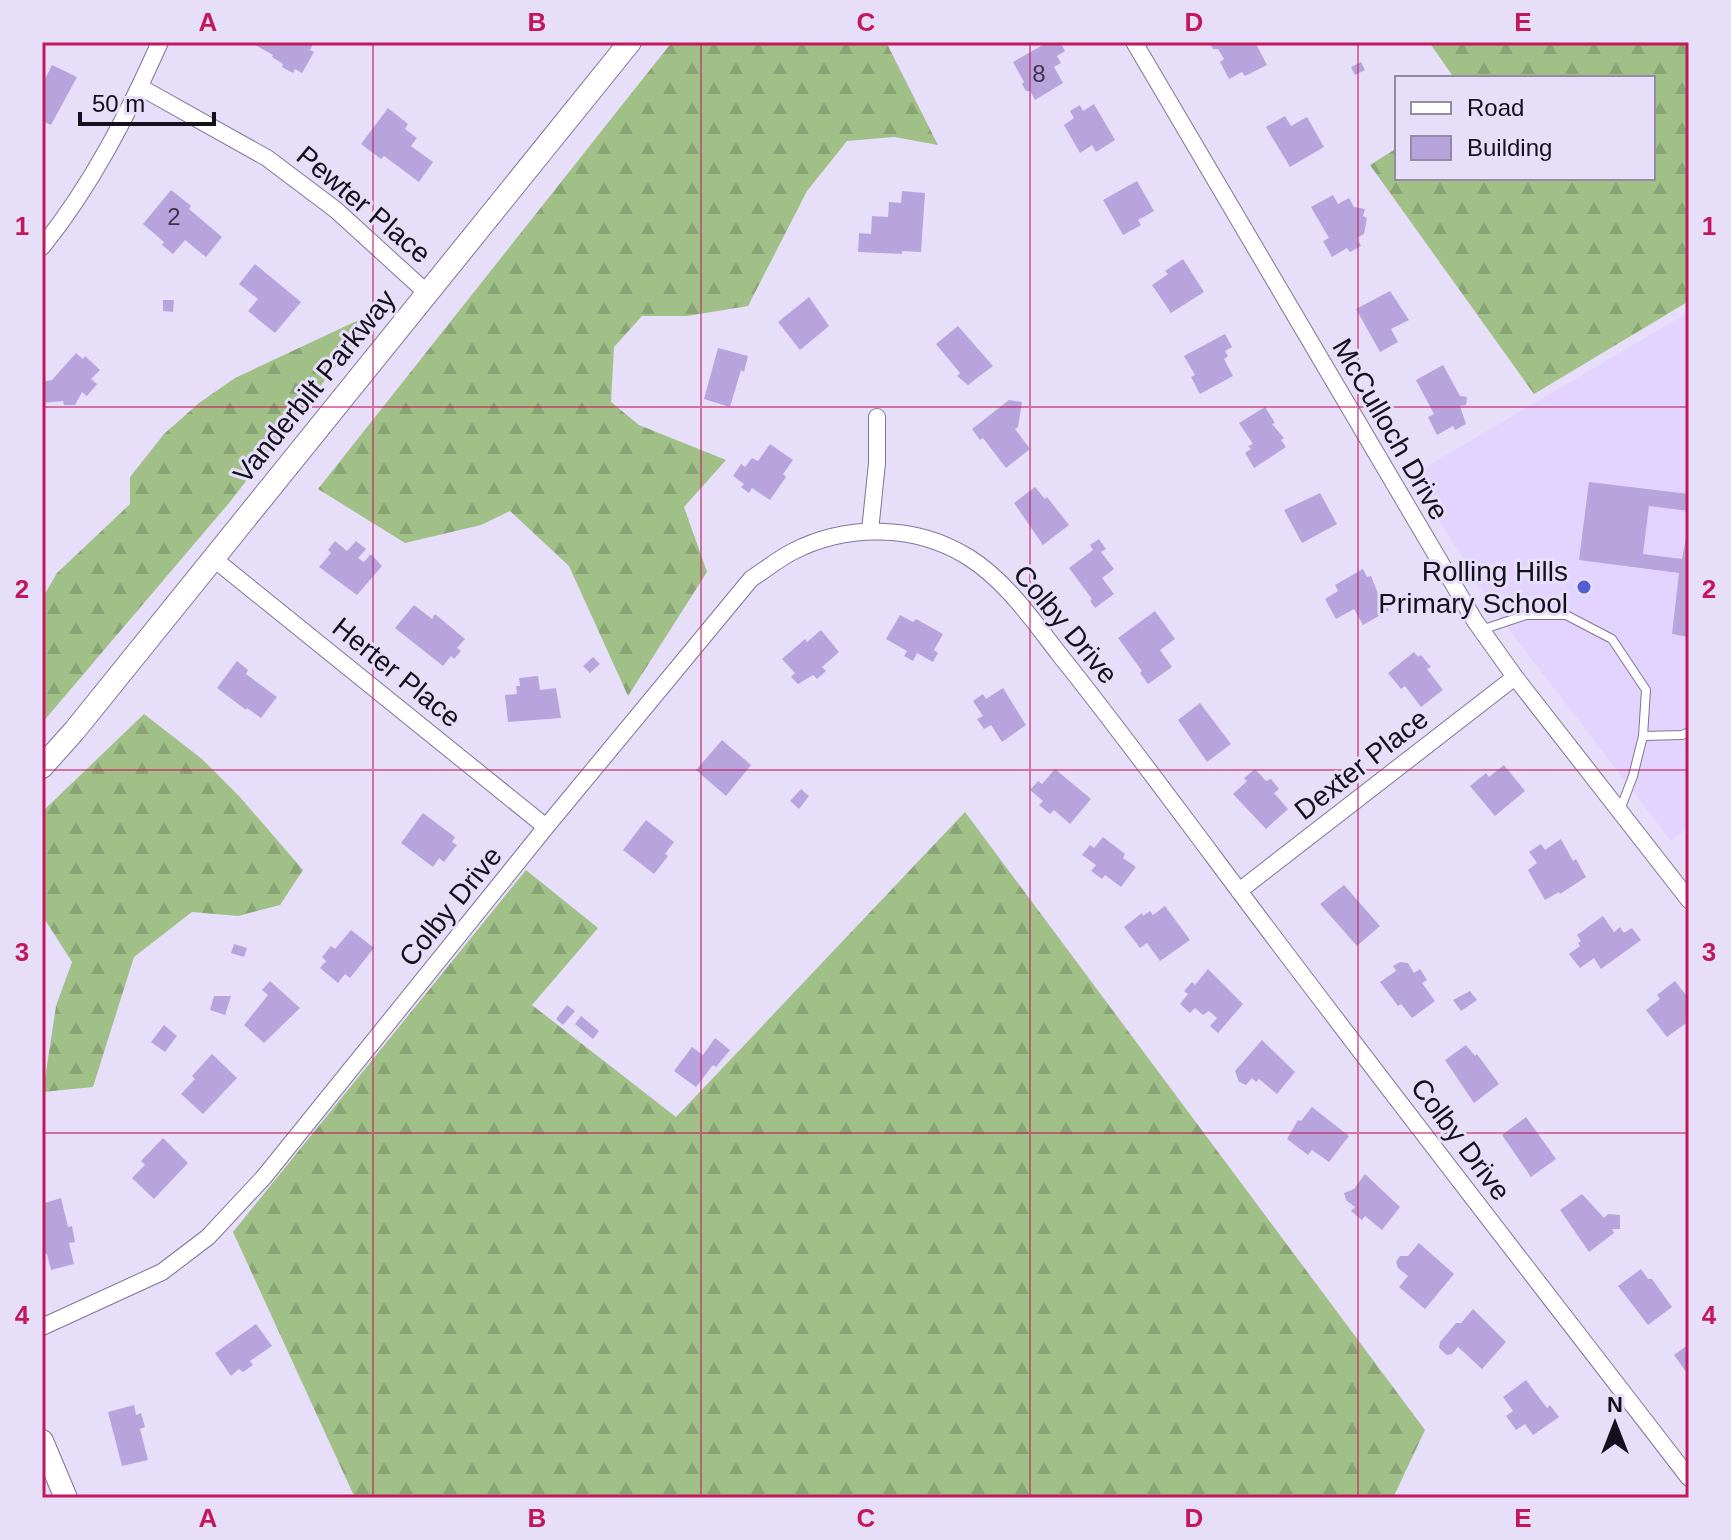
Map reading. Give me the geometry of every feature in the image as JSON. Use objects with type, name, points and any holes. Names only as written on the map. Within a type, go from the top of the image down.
[{"type":"main road","name":"Vanderbilt Parkway","points":[[42,767],[214,559],[630,42]]},
{"type":"main road","points":[[42,1441],[66,1498]]},
{"type":"street","points":[[42,247],[86,187],[140,87],[160,42]]},
{"type":"street","name":"McCulloch Drive","points":[[1134,42],[1481,630],[1689,900]]},
{"type":"street","name":"Pewter Place","points":[[140,87],[267,158],[336,210],[427,293]]},
{"type":"street","points":[[870,531],[877,463],[877,417]]},
{"type":"street","name":"Colby Drive","points":[[42,1327],[162,1272],[208,1237],[264,1177],[751,579],[791,552],[830,536],[870,531],[915,535],[968,557],[1001,583],[1094,697],[1689,1478]]},
{"type":"street","name":"Herter Place","points":[[214,559],[546,827]]},
{"type":"street","name":"Dexter Place","points":[[1239,891],[1515,677]]},
{"type":"lane","points":[[1481,630],[1526,615],[1566,615],[1612,639],[1646,690],[1643,736],[1620,811]]},
{"type":"lane","points":[[1643,736],[1689,732]]},
{"type":"shaded area","name":"Rolling Hills Primary School","points":[[1689,312],[1689,827],[1671,841],[1494,610],[1412,475]]},
{"type":"green space","points":[[672,42],[886,42],[938,145],[894,137],[847,141],[807,191],[748,306],[687,316],[642,316],[614,347],[611,402],[639,425],[726,460],[684,507],[707,572],[628,696],[569,566],[510,511],[481,525],[405,543],[318,489]]},
{"type":"green space","points":[[1429,42],[1689,42],[1689,301],[1534,394],[1370,165],[1395,149],[1395,180],[1655,180],[1655,76],[1453,76]]},
{"type":"green space","points":[[380,310],[229,503],[42,723],[42,589],[46,592],[57,573],[130,504],[130,477],[164,434],[199,403],[235,378]]},
{"type":"green space","points":[[144,714],[202,759],[239,796],[303,870],[280,905],[238,916],[192,912],[134,957],[93,1087],[43,1092],[56,1006],[72,962],[42,915],[42,812]]},
{"type":"green space","points":[[965,812],[1425,1430],[1393,1498],[355,1498],[233,1232],[526,870],[598,928],[532,1005],[676,1117]]},
{"type":"building","points":[[250,42],[314,42],[310,50],[314,52],[302,73],[295,69],[293,73],[282,67],[283,64],[273,55]]},
{"type":"building","points":[[1048,42],[1060,42],[1065,51],[1057,56],[1061,63],[1054,67],[1063,83],[1035,100],[1030,91],[1026,91],[1013,62]]},
{"type":"building","points":[[1214,42],[1255,42],[1267,65],[1245,76],[1242,72],[1229,79],[1220,62],[1224,59],[1218,49],[1213,49],[1211,45]]},
{"type":"building","points":[[1361,62],[1365,70],[1355,75],[1351,67]]},
{"type":"building","points":[[52,65],[77,77],[51,125],[42,121],[42,85]]},
{"type":"building","points":[[1094,104],[1115,140],[1096,152],[1092,145],[1080,153],[1064,125],[1074,118],[1070,111],[1080,105],[1083,111]]},
{"type":"building","points":[[388,108],[408,124],[405,129],[417,138],[411,146],[433,162],[419,182],[384,156],[381,159],[361,144]]},
{"type":"building","points":[[1285,116],[1291,126],[1307,117],[1324,147],[1290,167],[1266,127]]},
{"type":"building","points":[[1137,181],[1154,211],[1138,220],[1141,225],[1123,235],[1103,200]]},
{"type":"building","points":[[171,190],[222,237],[206,257],[185,240],[173,254],[143,224]]},
{"type":"building","points":[[902,191],[925,193],[921,252],[858,252],[859,233],[871,234],[872,216],[888,217],[889,202],[901,203]]},
{"type":"building","points":[[1333,195],[1338,204],[1349,198],[1354,207],[1365,209],[1363,216],[1367,218],[1364,234],[1357,238],[1361,246],[1350,252],[1347,248],[1332,257],[1323,241],[1329,238],[1311,207]]},
{"type":"building","points":[[1183,259],[1204,292],[1171,313],[1152,285]]},
{"type":"building","points":[[255,264],[301,302],[275,333],[248,311],[258,299],[239,284]]},
{"type":"building","points":[[1390,291],[1409,320],[1391,329],[1398,342],[1380,352],[1356,309]]},
{"type":"building","points":[[809,297],[829,326],[800,350],[778,322]]},
{"type":"building","points":[[163,300],[174,300],[173,312],[163,311]]},
{"type":"building","points":[[958,326],[993,366],[968,385],[957,376],[960,373],[936,344]]},
{"type":"building","points":[[1225,334],[1232,347],[1225,351],[1228,356],[1224,359],[1233,376],[1200,394],[1191,377],[1195,375],[1184,356]]},
{"type":"building","points":[[718,348],[748,356],[730,407],[704,399]]},
{"type":"building","points":[[76,353],[83,359],[85,356],[100,370],[91,379],[97,384],[87,396],[82,392],[75,405],[64,405],[63,401],[42,403],[42,382],[52,380]]},
{"type":"building","points":[[1443,365],[1460,396],[1467,397],[1466,405],[1460,406],[1466,424],[1455,430],[1453,426],[1437,435],[1428,417],[1434,414],[1416,380]]},
{"type":"building","points":[[1009,400],[1022,402],[1018,427],[1015,429],[1030,449],[1006,468],[972,429]]},
{"type":"building","points":[[1265,407],[1275,423],[1272,424],[1284,438],[1281,440],[1286,447],[1254,468],[1245,453],[1251,449],[1248,446],[1253,444],[1239,423]]},
{"type":"building","points":[[770,444],[793,460],[783,474],[786,477],[770,500],[752,488],[749,493],[741,487],[744,484],[733,476],[741,464],[745,467],[752,458],[758,461]]},
{"type":"building","points":[[1589,482],[1689,494],[1689,511],[1649,506],[1643,554],[1682,559],[1689,522],[1689,637],[1672,634],[1679,573],[1579,560]]},
{"type":"building","points":[[1035,487],[1069,525],[1043,545],[1014,503]]},
{"type":"building","points":[[1320,493],[1337,524],[1302,543],[1284,510]]},
{"type":"building","points":[[1099,539],[1106,549],[1101,552],[1114,569],[1102,578],[1114,594],[1095,608],[1069,568],[1093,550],[1090,545]]},
{"type":"building","points":[[335,541],[347,551],[356,541],[366,549],[358,558],[364,562],[371,554],[382,566],[357,595],[319,567],[331,553],[328,550]]},
{"type":"building","points":[[1363,569],[1367,577],[1371,576],[1389,610],[1363,625],[1354,609],[1336,619],[1325,599],[1338,591],[1335,585]]},
{"type":"building","points":[[414,605],[432,619],[435,614],[465,639],[457,648],[461,651],[454,659],[451,656],[443,666],[395,628]]},
{"type":"building","points":[[1155,611],[1175,639],[1160,650],[1172,667],[1148,684],[1118,638]]},
{"type":"building","points":[[900,615],[913,622],[916,619],[943,634],[934,650],[938,653],[933,662],[917,653],[913,661],[904,656],[907,651],[886,639]]},
{"type":"building","points":[[821,630],[839,652],[822,667],[826,671],[817,679],[813,675],[798,684],[791,677],[795,673],[782,659]]},
{"type":"building","points":[[1414,652],[1431,667],[1427,669],[1443,690],[1421,707],[1405,686],[1401,689],[1388,673]]},
{"type":"building","points":[[593,657],[600,664],[590,673],[583,666]]},
{"type":"building","points":[[237,661],[248,670],[246,674],[277,697],[261,718],[217,688]]},
{"type":"building","points":[[538,676],[540,690],[556,688],[561,718],[508,722],[505,695],[517,694],[519,678]]},
{"type":"building","points":[[1003,688],[1026,725],[1002,742],[991,725],[984,729],[977,719],[983,716],[973,701],[983,694],[986,699]]},
{"type":"building","points":[[1200,703],[1231,744],[1207,762],[1178,720]]},
{"type":"building","points":[[722,740],[751,765],[726,796],[696,770]]},
{"type":"building","points":[[1504,765],[1525,791],[1495,816],[1470,786],[1486,773],[1489,777]]},
{"type":"building","points":[[1055,769],[1091,799],[1070,824],[1054,810],[1050,814],[1039,805],[1043,801],[1030,790],[1038,781],[1042,784]]},
{"type":"building","points":[[1255,769],[1266,781],[1271,779],[1279,789],[1274,793],[1288,809],[1266,829],[1233,794]]},
{"type":"building","points":[[801,789],[809,796],[799,809],[790,801]]},
{"type":"building","points":[[423,813],[455,837],[452,842],[457,845],[444,862],[439,858],[433,867],[401,843]]},
{"type":"building","points":[[646,820],[674,842],[654,874],[623,850]]},
{"type":"building","points":[[1103,837],[1136,867],[1121,887],[1105,875],[1102,879],[1091,871],[1096,865],[1082,855],[1090,845],[1094,848]]},
{"type":"building","points":[[1561,839],[1586,877],[1545,900],[1528,870],[1537,863],[1529,852],[1541,844],[1545,850]]},
{"type":"building","points":[[1344,885],[1380,926],[1357,946],[1320,904]]},
{"type":"building","points":[[1165,906],[1190,940],[1160,961],[1147,943],[1140,948],[1124,927],[1142,913],[1143,916],[1150,911],[1153,915]]},
{"type":"building","points":[[1603,916],[1614,932],[1620,927],[1624,933],[1632,928],[1641,940],[1601,969],[1594,958],[1580,968],[1569,954],[1580,946],[1577,935]]},
{"type":"building","points":[[351,930],[374,948],[350,978],[345,974],[338,983],[320,968],[326,961],[322,957],[331,946],[335,949]]},
{"type":"building","points":[[234,944],[247,948],[244,957],[231,953]]},
{"type":"building","points":[[1400,962],[1408,963],[1414,973],[1420,969],[1427,980],[1422,983],[1435,1001],[1412,1018],[1401,1004],[1398,1006],[1380,982],[1396,971],[1393,966]]},
{"type":"building","points":[[1208,969],[1243,1004],[1218,1033],[1210,1026],[1217,1018],[1209,1011],[1203,1015],[1195,1008],[1190,1013],[1180,1004],[1188,994],[1184,991],[1192,982],[1195,985]]},
{"type":"building","points":[[270,981],[300,1008],[264,1043],[244,1025],[268,995],[262,990]]},
{"type":"building","points":[[1675,981],[1689,999],[1689,1021],[1667,1037],[1646,1010],[1660,999],[1657,995]]},
{"type":"building","points":[[1470,991],[1477,1000],[1461,1011],[1453,1000]]},
{"type":"building","points":[[214,996],[231,996],[225,1015],[210,1010]]},
{"type":"building","points":[[567,1005],[575,1011],[563,1025],[556,1019]]},
{"type":"building","points":[[581,1016],[599,1031],[593,1039],[575,1024]]},
{"type":"building","points":[[164,1025],[177,1036],[165,1052],[151,1042]]},
{"type":"building","points":[[715,1038],[730,1050],[696,1087],[674,1071],[692,1047],[703,1055]]},
{"type":"building","points":[[1262,1040],[1295,1072],[1277,1094],[1259,1079],[1256,1082],[1252,1078],[1246,1085],[1239,1082],[1235,1071]]},
{"type":"building","points":[[1466,1045],[1475,1056],[1477,1054],[1499,1084],[1474,1103],[1445,1060]]},
{"type":"building","points":[[212,1054],[237,1078],[203,1114],[181,1094]]},
{"type":"building","points":[[1312,1107],[1349,1136],[1329,1162],[1312,1150],[1308,1155],[1287,1139],[1298,1120],[1301,1121]]},
{"type":"building","points":[[1526,1117],[1556,1159],[1531,1177],[1502,1135]]},
{"type":"building","points":[[163,1138],[188,1163],[154,1199],[132,1178],[145,1165],[141,1161]]},
{"type":"building","points":[[1365,1174],[1400,1207],[1382,1230],[1365,1216],[1362,1220],[1351,1211],[1355,1207],[1346,1200],[1344,1193],[1354,1189]]},
{"type":"building","points":[[1582,1194],[1604,1218],[1608,1214],[1620,1215],[1620,1229],[1612,1229],[1614,1233],[1589,1252],[1560,1210]]},
{"type":"building","points":[[61,1198],[68,1227],[72,1226],[75,1242],[69,1243],[74,1264],[51,1270],[47,1254],[42,1255],[42,1204]]},
{"type":"building","points":[[1419,1243],[1454,1274],[1425,1309],[1399,1287],[1408,1276],[1396,1262],[1400,1256],[1408,1256]]},
{"type":"building","points":[[1641,1269],[1672,1307],[1648,1325],[1618,1286]]},
{"type":"building","points":[[1473,1309],[1506,1342],[1482,1369],[1458,1347],[1447,1355],[1439,1348],[1440,1342],[1456,1323],[1461,1323]]},
{"type":"building","points":[[256,1324],[272,1346],[250,1361],[253,1365],[243,1372],[239,1369],[231,1376],[215,1353]]},
{"type":"building","points":[[1689,1344],[1689,1376],[1674,1355]]},
{"type":"building","points":[[1526,1380],[1547,1408],[1550,1405],[1559,1417],[1533,1435],[1525,1424],[1516,1430],[1506,1416],[1513,1411],[1503,1397]]},
{"type":"building","points":[[134,1405],[136,1415],[141,1413],[145,1427],[140,1429],[148,1460],[122,1466],[108,1412]]},
{"type":"place","name":"Rolling Hills Primary School","points":[[1584,587]]}]
